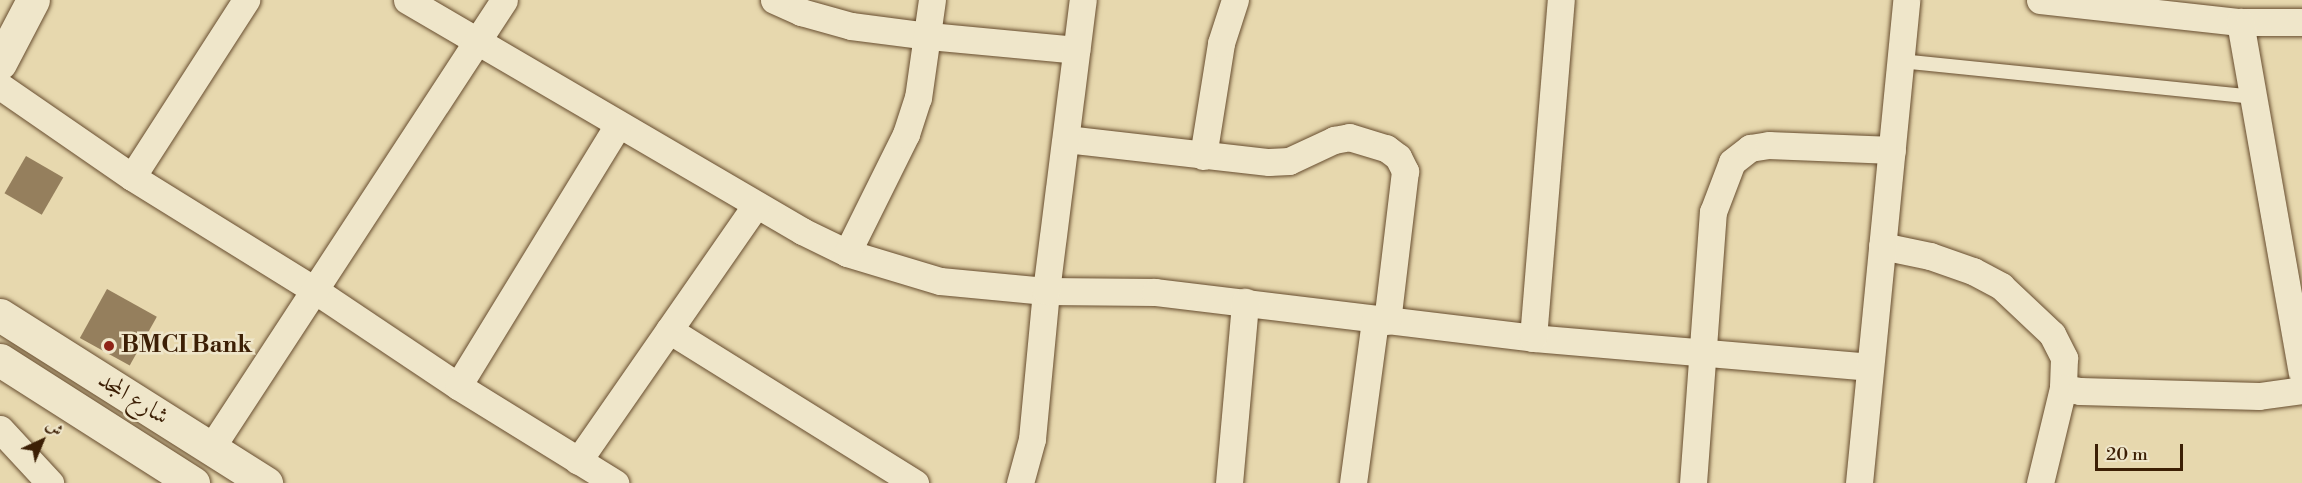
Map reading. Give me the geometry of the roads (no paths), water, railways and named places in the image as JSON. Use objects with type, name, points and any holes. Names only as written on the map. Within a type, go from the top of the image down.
[{"type":"main road","points":[[0,63],[33,0]]},
{"type":"main road","name":"شارع المجد","points":[[0,315],[266,483]]},
{"type":"main road","name":"شارع المجد","points":[[0,360],[193,483]]},
{"type":"street","points":[[132,177],[246,0]]},
{"type":"street","points":[[407,0],[756,205],[847,253],[940,281],[1046,291],[1155,292],[1533,338],[1870,367]]},
{"type":"street","points":[[212,448],[504,0]]},
{"type":"street","points":[[774,0],[801,12],[851,26],[1076,50]]},
{"type":"street","points":[[847,253],[906,134],[918,98],[929,36],[932,0]]},
{"type":"street","points":[[1020,483],[1032,439],[1046,291],[1083,0]]},
{"type":"street","points":[[1203,156],[1221,43],[1235,0]]},
{"type":"street","points":[[1533,338],[1561,0]]},
{"type":"street","points":[[1859,483],[1906,0]]},
{"type":"street","points":[[2040,0],[2240,22],[2298,15]]},
{"type":"street","points":[[2240,22],[2302,372]]},
{"type":"street","points":[[0,86],[132,177],[316,291],[458,387],[607,481]]},
{"type":"street","points":[[458,387],[618,125]]},
{"type":"street","points":[[1066,139],[1203,156],[1289,161],[1334,140],[1349,137],[1386,148],[1398,158],[1405,171],[1353,483]]},
{"type":"street","points":[[1693,483],[1713,212],[1732,162],[1750,148],[1769,145],[1892,150]]},
{"type":"street","points":[[578,461],[756,205]]},
{"type":"street","points":[[1882,246],[1930,256],[1973,271],[2001,286],[2052,334],[2064,358],[2064,388],[2040,483]]},
{"type":"street","points":[[1229,483],[1245,302]]},
{"type":"street","points":[[669,330],[915,483]]},
{"type":"street","points":[[2064,388],[2080,391],[2259,396],[2302,390]]},
{"type":"street","points":[[0,429],[50,483]]},
{"type":"lane","points":[[1900,61],[2254,97]]},
{"type":"place","name":"BMCI Bank","points":[[109,346]]}]
